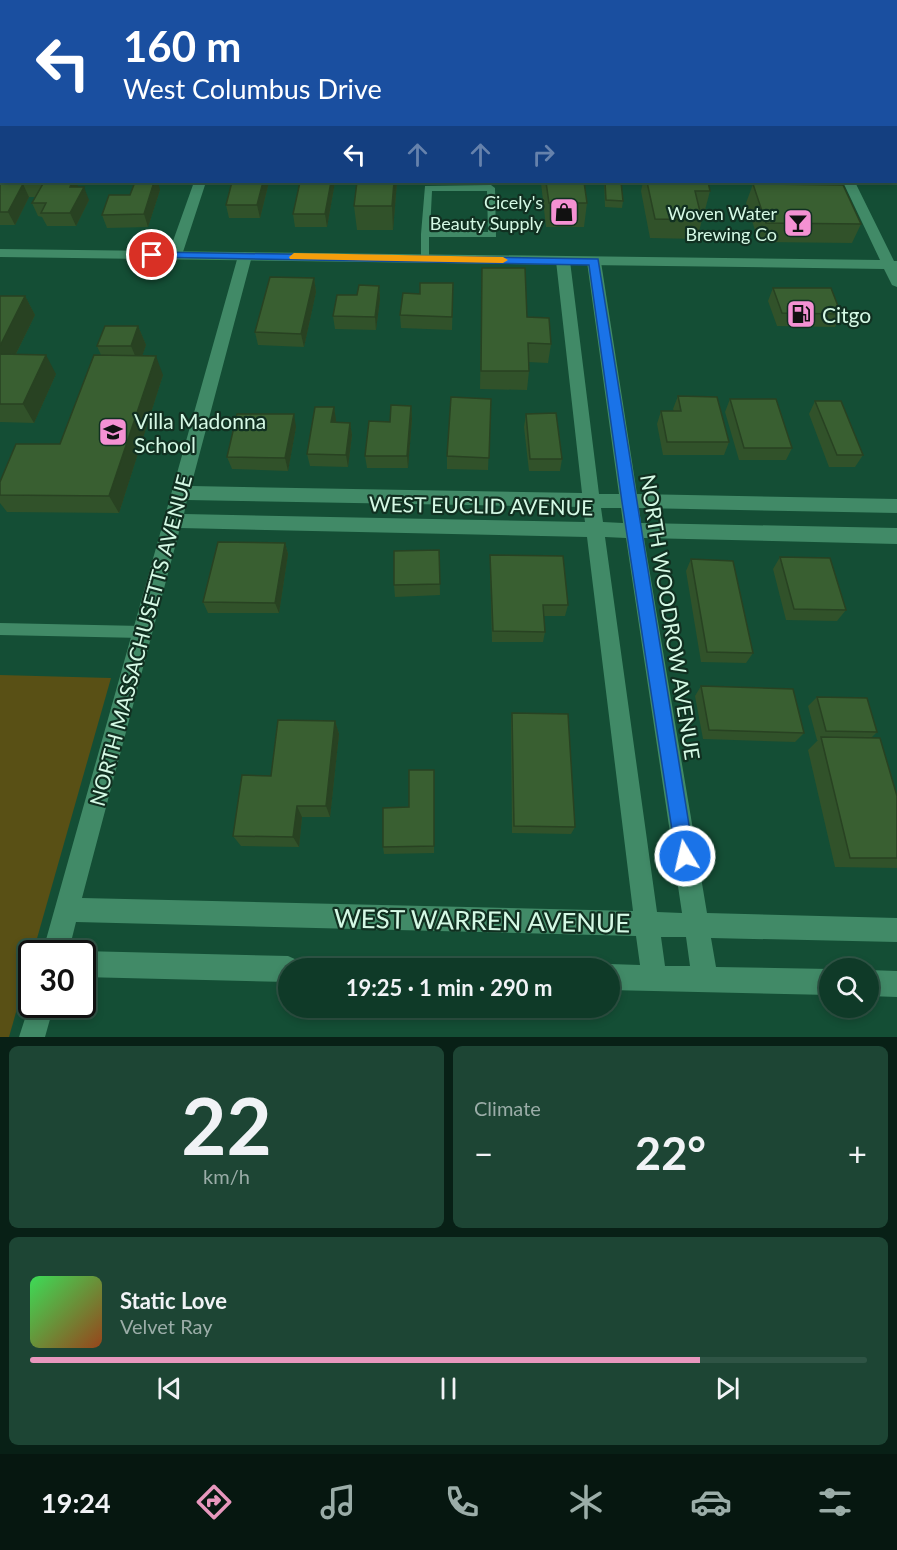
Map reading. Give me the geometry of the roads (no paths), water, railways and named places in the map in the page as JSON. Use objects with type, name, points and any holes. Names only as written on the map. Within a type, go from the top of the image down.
[{"type":"street","points":[[175,255],[200,183]]},
{"type":"street","points":[[850,183],[893,265],[897,282]]},
{"type":"street","points":[[0,253],[893,265]]},
{"type":"street","name":"NORTH MASSACHUSETTS AVENUE","points":[[59,940],[245,256]]},
{"type":"street","points":[[563,261],[591,501],[654,978]]},
{"type":"street","name":"NORTH WOODROW AVENUE","points":[[594,261],[633,531],[705,980]]},
{"type":"street","name":"WEST EUCLID AVENUE","points":[[180,493],[897,506]]},
{"type":"street","name":"WEST EUCLID AVENUE","points":[[172,521],[897,536]]},
{"type":"street","name":"WEST WARREN AVENUE","points":[[67,910],[897,930]]},
{"type":"street","points":[[96,964],[278,969]]},
{"type":"street","points":[[620,977],[819,982]]},
{"type":"street","points":[[879,983],[897,984]]},
{"type":"street","points":[[32,1037],[37,1018]]},
{"type":"lane","points":[[424,259],[425,234],[428,188],[491,188],[493,235],[425,234]]},
{"type":"lane","points":[[0,629],[142,632]]},
{"type":"place","name":"Cicely's Beauty Supply","points":[[564,212]]},
{"type":"place","name":"Woven Water Brewing Co","points":[[798,223]]},
{"type":"place","name":"Citgo","points":[[801,314]]},
{"type":"place","name":"Villa Madonna School","points":[[113,432]]}]
